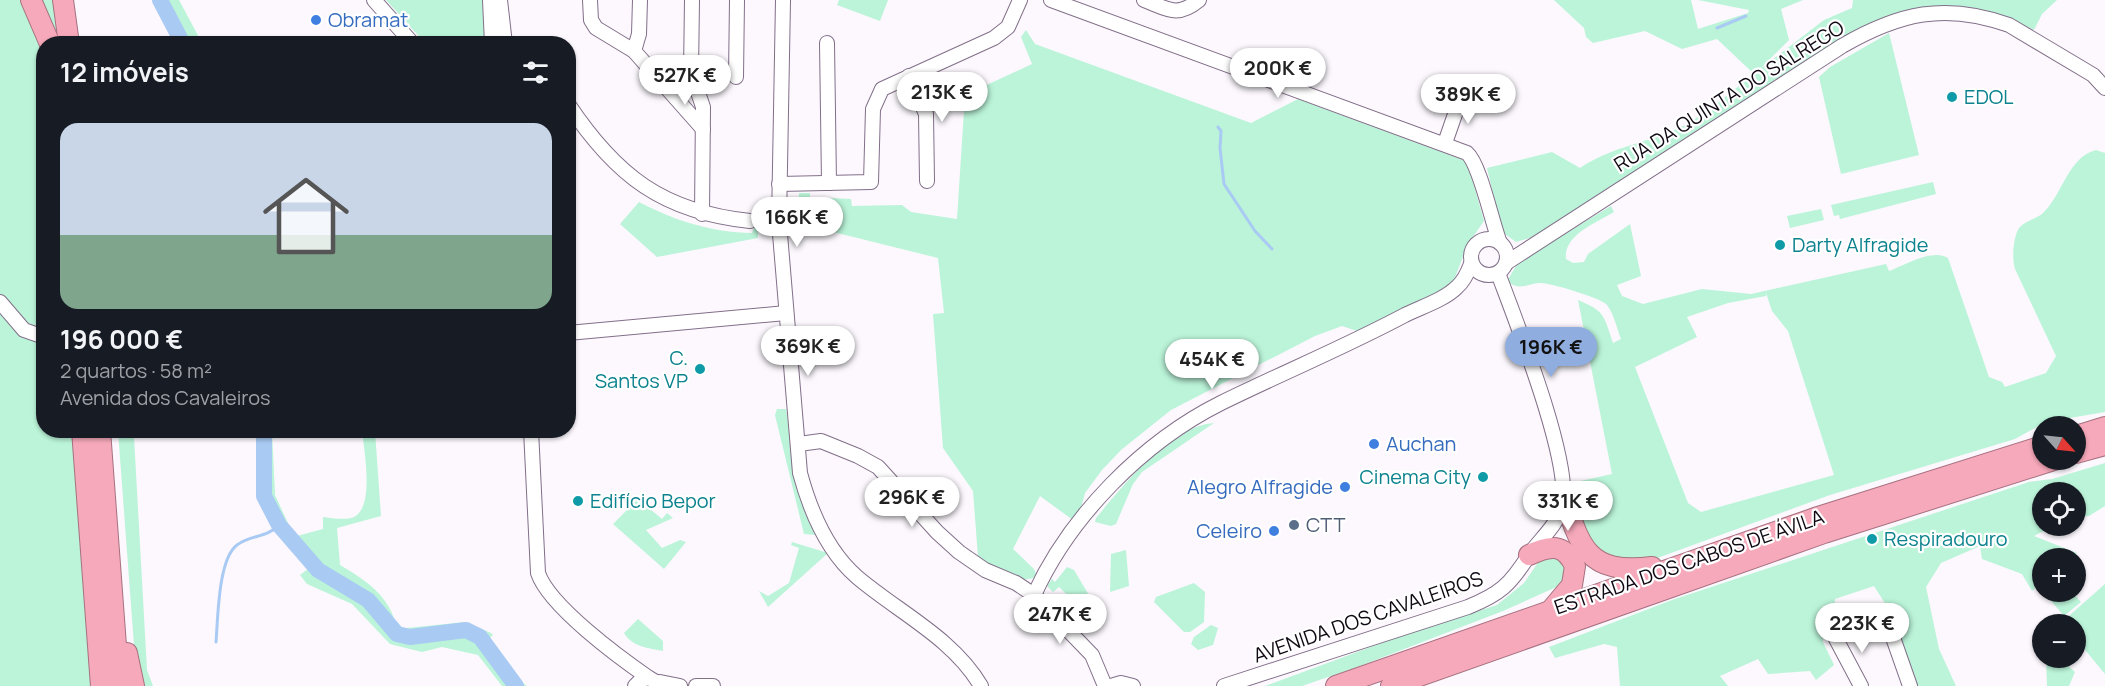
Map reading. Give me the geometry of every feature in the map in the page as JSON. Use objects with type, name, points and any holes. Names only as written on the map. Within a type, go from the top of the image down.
[{"type":"highway","points":[[31,0],[47,36]]},
{"type":"highway","points":[[45,0],[50,36]]},
{"type":"highway","points":[[63,0],[68,36]]},
{"type":"highway","points":[[2086,433],[2105,427]]},
{"type":"highway","points":[[83,438],[101,686]]},
{"type":"highway","points":[[101,438],[119,686]]},
{"type":"highway","points":[[2086,450],[2105,445]]},
{"type":"highway","name":"ESTRADA DOS CABOS DE ÁVILA","points":[[1336,686],[1684,563],[1874,499],[2032,449]]},
{"type":"highway","name":"ESTRADA DOS CABOS DE ÁVILA","points":[[1390,686],[1824,533],[2032,467]]},
{"type":"highway","points":[[1563,491],[1586,551],[1598,563],[1628,570],[1684,563]]},
{"type":"highway","points":[[1529,555],[1545,548],[1558,547],[1568,554],[1575,566],[1572,585],[1550,611]]},
{"type":"highway","points":[[114,613],[134,686]]},
{"type":"highway","points":[[1420,686],[1453,674],[1476,656]]},
{"type":"street","points":[[374,0],[406,36]]},
{"type":"street","points":[[490,0],[492,36]]},
{"type":"street","points":[[500,0],[504,36]]},
{"type":"street","points":[[590,0],[591,20],[596,28],[634,51],[704,129]]},
{"type":"street","points":[[634,51],[639,34],[640,0]]},
{"type":"street","points":[[692,0],[691,72],[703,107],[702,214]]},
{"type":"street","points":[[736,77],[737,0]]},
{"type":"street","points":[[783,0],[783,116],[779,222],[800,473],[808,501],[832,547],[856,576],[960,657],[981,686]]},
{"type":"street","points":[[779,184],[871,182],[873,109],[882,89],[994,38],[1008,27],[1020,0]]},
{"type":"street","points":[[1051,0],[1467,153],[1476,163],[1489,214],[1503,246],[1502,268],[1492,276],[1480,274],[1472,264],[1470,254],[1481,241],[1489,214]]},
{"type":"street","points":[[1144,0],[1177,12],[1186,10],[1199,0]]},
{"type":"street","name":"RUA DA QUINTA DO SALREGO","points":[[1502,268],[1528,248],[1842,46],[1874,28],[1898,19],[1943,13],[1983,17],[2009,25],[2099,76],[2105,88]]},
{"type":"street","points":[[826,43],[829,183]]},
{"type":"street","points":[[909,76],[926,114],[927,181]]},
{"type":"street","points":[[1445,143],[1461,97]]},
{"type":"street","points":[[576,116],[587,133],[618,167],[662,198],[702,214],[750,221]]},
{"type":"street","points":[[1481,241],[1491,239],[1503,246],[1528,248]]},
{"type":"street","points":[[1034,595],[1062,548],[1083,519],[1120,475],[1151,447],[1219,404],[1352,343],[1456,288],[1472,264]]},
{"type":"street","name":"AVENIDA DOS CAVALEIROS","points":[[1224,686],[1484,600],[1504,590],[1513,581],[1529,555],[1555,523],[1562,506],[1563,491],[1550,422],[1502,268]]},
{"type":"street","points":[[0,304],[24,330],[36,334]]},
{"type":"street","points":[[576,332],[786,313]]},
{"type":"street","points":[[531,438],[538,573],[542,582],[573,616],[626,662],[657,682]]},
{"type":"street","points":[[799,444],[821,441],[878,467],[937,532],[959,552],[985,570],[1016,583],[1034,595],[1092,655],[1105,686]]},
{"type":"street","points":[[1884,612],[1910,686]]},
{"type":"street","points":[[1835,637],[1861,686]]},
{"type":"street","points":[[626,662],[635,686],[657,682],[680,686]]},
{"type":"street","points":[[1111,686],[1121,683],[1133,686]]},
{"type":"street","points":[[696,686],[713,686]]},
{"type":"green space","points":[[0,0],[55,0],[61,36],[36,36],[36,438],[94,438],[113,686],[0,686]]},
{"type":"green space","points":[[153,0],[179,0],[198,36],[171,36]]},
{"type":"green space","points":[[386,0],[483,0],[485,36],[419,36]]},
{"type":"green space","points":[[839,0],[888,0],[880,21],[837,5]]},
{"type":"green space","points":[[1554,0],[1691,0],[1698,29],[1748,13],[1749,10],[1698,0],[1803,0],[1781,9],[1789,40],[1760,69],[1824,20],[1852,8],[1853,0],[2057,0],[2042,14],[2034,30],[1993,14],[1953,8],[1912,11],[1870,23],[1533,237],[1516,242],[1502,232],[1487,168],[1552,152],[1580,168],[1613,151],[1681,127],[1714,106],[1754,74],[1717,39],[1682,49],[1645,31],[1593,43],[1586,37],[1584,28]]},
{"type":"green space","points":[[1026,30],[1035,44],[1251,123],[1298,99],[1463,160],[1468,164],[1484,221],[1468,244],[1454,280],[1444,289],[1360,332],[1342,326],[1315,336],[1171,410],[1121,450],[1102,470],[1085,493],[1077,523],[1040,496],[1013,549],[1034,569],[1037,576],[1022,579],[990,566],[978,557],[973,491],[943,448],[933,314],[944,313],[938,258],[797,223],[799,193],[810,193],[810,197],[851,199],[852,206],[902,205],[911,212],[957,219],[965,95],[1032,64],[1021,37]]},
{"type":"green space","points":[[1889,33],[1919,155],[1841,174],[1819,77],[1830,67]]},
{"type":"green space","points":[[2096,150],[2105,153],[2105,412],[2081,416],[2032,416],[2032,430],[2015,439],[1830,495],[1630,568],[1596,554],[1567,484],[1612,474],[1578,300],[1599,311],[1608,326],[1613,343],[1621,339],[1612,313],[1603,302],[1555,285],[1541,283],[1516,286],[1507,281],[1519,261],[1611,206],[1614,212],[1575,236],[1566,251],[1566,259],[1573,263],[1584,262],[1588,254],[1630,224],[1641,276],[1617,285],[1622,296],[1643,304],[1702,289],[1751,294],[1886,264],[1889,271],[1919,258],[1942,255],[1948,258],[1989,377],[2002,382],[2005,387],[2046,373],[2056,356],[2015,269],[2013,250],[2019,228],[2043,213],[2079,160]],"holes":[[[1766,293],[1772,311],[1788,331],[1834,475],[1701,512],[1688,503],[1635,367],[1697,337],[1687,317],[1728,303],[1766,296]]]},
{"type":"green space","points":[[1933,182],[1936,194],[1840,219],[1839,215],[1834,216],[1831,205]]},
{"type":"green space","points":[[639,202],[680,220],[722,230],[752,233],[758,218],[758,238],[657,257],[620,224]]},
{"type":"green space","points":[[1821,209],[1824,220],[1790,228],[1787,216]]},
{"type":"green space","points":[[777,409],[786,409],[799,492],[815,535],[804,534],[775,415]]},
{"type":"green space","points":[[1214,423],[1142,472],[1133,484],[1116,524],[1111,526],[1095,522],[1134,475],[1164,446],[1197,427]]},
{"type":"green space","points":[[119,438],[134,438],[147,670],[153,686],[139,686],[136,672]]},
{"type":"green space","points":[[258,438],[272,438],[275,495],[292,532],[297,536],[323,529],[323,517],[351,518],[359,513],[364,505],[366,493],[367,479],[363,438],[375,438],[381,516],[337,528],[340,565],[376,591],[389,608],[397,629],[465,622],[491,633],[493,635],[489,639],[490,642],[519,680],[527,686],[502,686],[478,655],[442,647],[422,652],[390,644],[352,604],[307,584],[300,575],[308,569],[281,533],[279,534],[257,496]]},
{"type":"green space","points":[[2105,463],[2105,506],[2089,516],[2086,516],[2086,482],[2032,482],[2032,536],[2064,548],[2032,548],[2032,591],[2022,574],[1982,559],[1980,546],[1941,563],[1926,587],[1939,649],[1956,686],[1916,686],[1886,605],[1874,586],[1835,599],[1833,628],[1824,633],[1823,642],[1834,665],[1816,680],[1810,671],[1768,674],[1758,659],[1720,676],[1728,686],[1620,686],[1617,647],[1604,644],[1555,658],[1549,647],[1672,600],[2029,482],[2052,479]]},
{"type":"green space","points":[[638,499],[662,519],[667,513],[673,518],[646,530],[662,548],[680,540],[686,542],[664,569],[613,524]]},
{"type":"green space","points":[[792,542],[828,553],[768,607],[759,591],[768,596],[789,583],[799,548],[791,545]]},
{"type":"green space","points":[[1126,550],[1129,586],[1110,592],[1111,554]]},
{"type":"green space","points":[[1544,557],[1566,559],[1567,577],[1561,585],[1503,611],[1302,686],[1265,686],[1414,631],[1497,605],[1524,583]]},
{"type":"green space","points":[[1067,567],[1074,570],[1096,607],[1084,611],[1059,587],[1053,592],[1047,586],[1052,579],[1055,582]]},
{"type":"green space","points":[[1194,583],[1205,592],[1204,622],[1190,632],[1184,632],[1154,602],[1156,597]]},
{"type":"green space","points":[[2105,584],[2105,674],[2086,651],[2086,614],[2071,614]]},
{"type":"green space","points":[[2052,602],[2081,602],[2066,614],[2062,614]]},
{"type":"green space","points":[[638,619],[663,641],[663,651],[641,646],[627,638],[624,633]]},
{"type":"green space","points":[[1211,625],[1218,628],[1213,645],[1198,650],[1191,644],[1194,637]]},
{"type":"green space","points":[[2046,668],[2070,668],[2075,672],[2069,686],[2047,686]]},
{"type":"waterway","points":[[160,0],[179,36]]},
{"type":"waterway","points":[[1717,28],[1746,16]]},
{"type":"waterway","points":[[1218,127],[1221,131],[1220,148],[1224,184],[1255,231],[1272,249]]},
{"type":"waterway","points":[[264,438],[264,496],[279,525],[318,570],[368,600],[397,634],[410,637],[466,630],[480,637],[516,686]]},
{"type":"waterway","points":[[216,642],[220,590],[231,552],[242,542],[269,532],[279,525]]},
{"type":"place","name":"Obramat","points":[[316,20]]},
{"type":"place","name":"EDOL","points":[[1952,97]]},
{"type":"place","name":"Darty Alfragide","points":[[1780,245]]},
{"type":"place","name":"C. Santos VP","points":[[700,369]]},
{"type":"place","name":"Auchan","points":[[1374,444]]},
{"type":"place","name":"Cinema City","points":[[1483,477]]},
{"type":"place","name":"Alegro Alfragide","points":[[1345,487]]},
{"type":"place","name":"Edifício Bepor","points":[[578,501]]},
{"type":"place","name":"CTT","points":[[1294,525]]},
{"type":"place","name":"Celeiro","points":[[1274,531]]},
{"type":"place","name":"Respiradouro","points":[[1872,539]]}]
